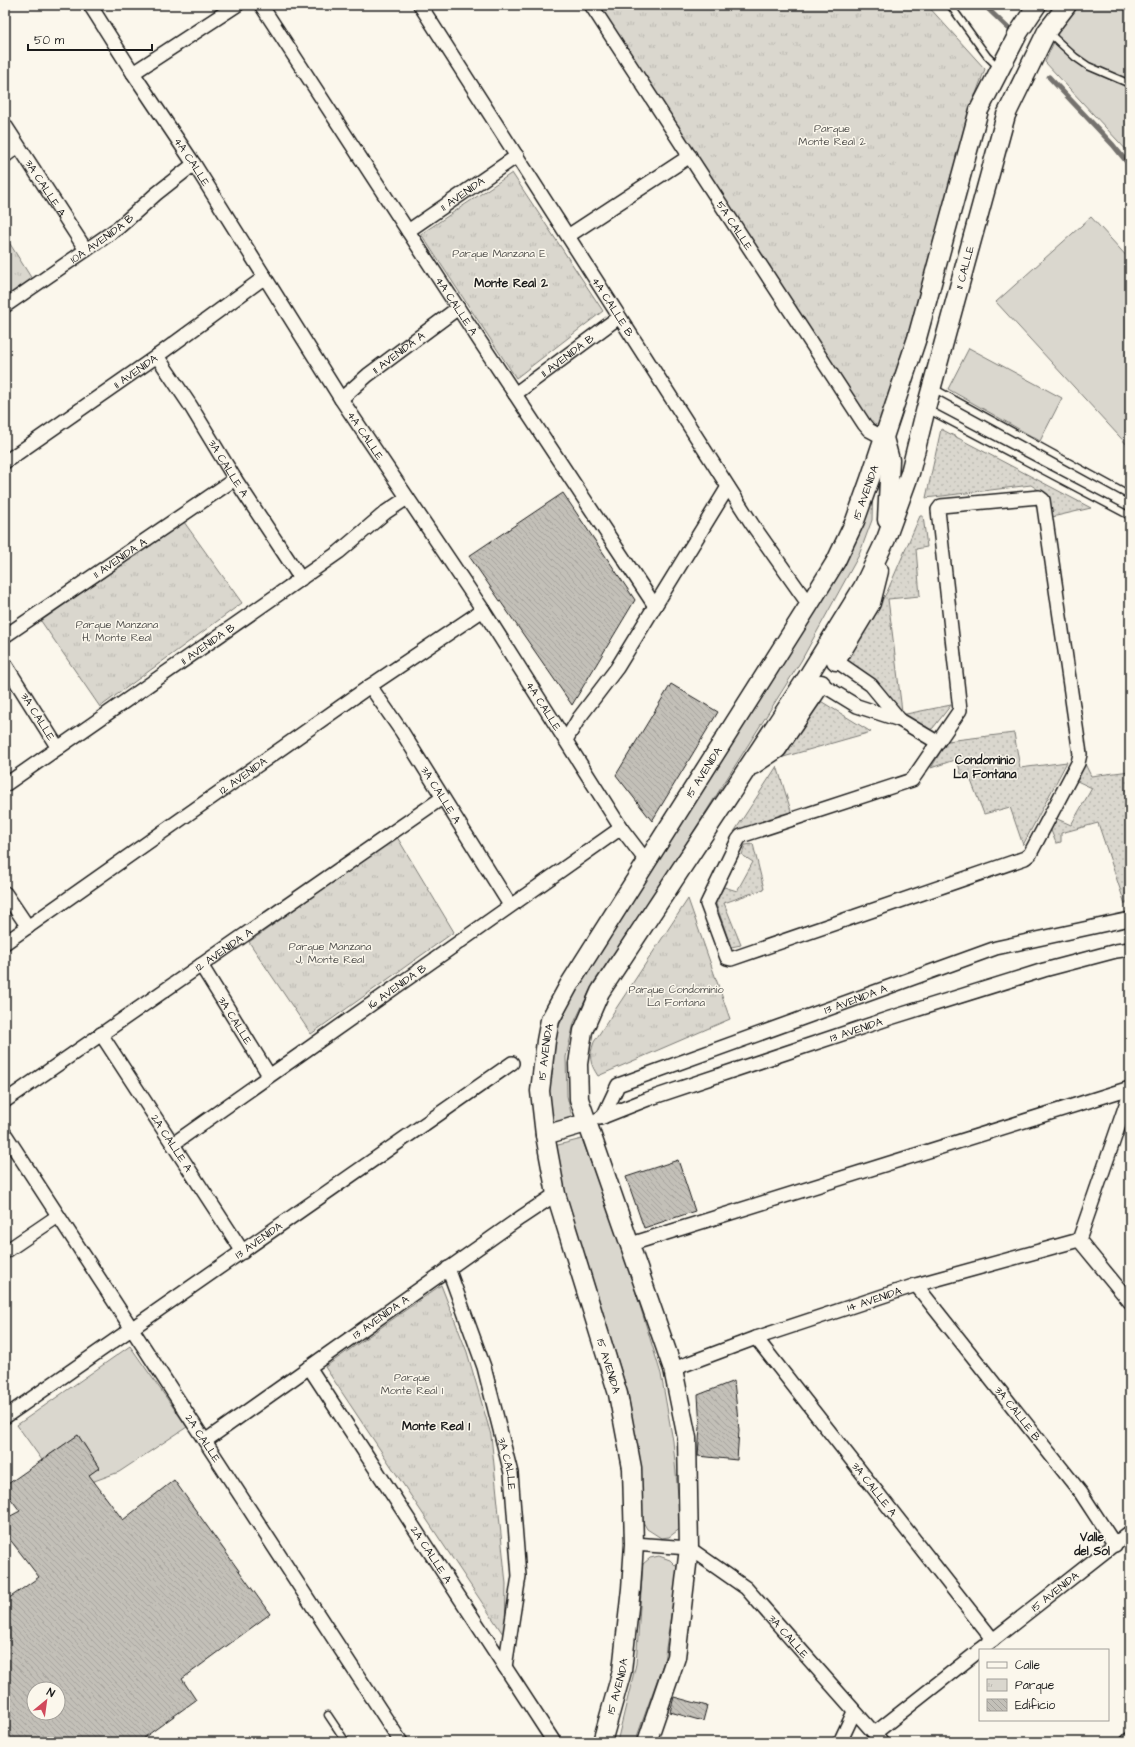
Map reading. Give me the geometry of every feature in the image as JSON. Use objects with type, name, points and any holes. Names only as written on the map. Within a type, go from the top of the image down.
[{"type":"main road","points":[[647,1742],[676,1657],[689,1548],[687,1438],[673,1369],[631,1244],[586,1123],[579,1099],[578,1064],[583,1031],[600,992],[747,768],[814,680],[829,657],[886,540],[890,460],[884,438],[917,338],[979,110],[1019,32],[1037,5]]},
{"type":"main road","name":"11 CALLE","points":[[886,540],[910,473],[926,408],[1006,115],[1048,31],[1067,5]]},
{"type":"main road","name":"15 AVENIDA","points":[[602,1742],[622,1671],[634,1544],[632,1468],[618,1394],[556,1194],[545,1135],[540,1091],[550,1020],[569,985],[836,561],[855,521],[884,438]]},
{"type":"main road","points":[[545,1135],[586,1123]]},
{"type":"street","name":"4A CALLE","points":[[90,5],[133,74],[194,164],[341,399],[483,610],[621,828],[647,862]]},
{"type":"street","points":[[133,74],[237,5]]},
{"type":"street","name":"4A CALLE A","points":[[261,5],[458,308],[655,606]]},
{"type":"street","name":"4A CALLE B","points":[[420,5],[728,487],[809,605]]},
{"type":"street","name":"5A CALLE","points":[[591,5],[864,424],[869,430],[884,438]]},
{"type":"street","name":"3A CALLE A","points":[[5,125],[86,250]]},
{"type":"street","points":[[5,156],[18,146]]},
{"type":"street","name":"11 AVENIDA","points":[[408,231],[517,156]]},
{"type":"street","points":[[568,236],[690,156]]},
{"type":"street","name":"10A AVENIDA B","points":[[5,306],[118,228],[156,194],[194,164]]},
{"type":"street","name":"11 AVENIDA","points":[[5,462],[157,356],[265,278]]},
{"type":"street","name":"11 AVENIDA A","points":[[341,399],[368,375],[458,308]]},
{"type":"street","name":"11 AVENIDA B","points":[[515,394],[619,317]]},
{"type":"street","name":"3A CALLE A","points":[[157,356],[301,579]]},
{"type":"street","name":"11 AVENIDA A","points":[[5,636],[235,479]]},
{"type":"street","points":[[566,740],[579,718],[617,668],[728,487]]},
{"type":"street","name":"11 AVENIDA B","points":[[5,785],[340,552],[386,512],[407,498]]},
{"type":"street","points":[[1041,498],[1043,500],[1080,754],[1078,763],[1030,854],[1025,858],[730,959],[727,958],[707,904],[741,836],[912,780],[937,742],[960,710],[938,510],[941,506],[1041,498]]},
{"type":"street","name":"12 AVENIDA","points":[[5,943],[370,686],[483,610]]},
{"type":"street","points":[[829,657],[871,685],[900,720]]},
{"type":"street","name":"3A CALLE","points":[[5,664],[58,748]]},
{"type":"street","points":[[814,680],[857,706],[900,720],[937,742]]},
{"type":"street","name":"3A CALLE A","points":[[370,686],[402,732],[510,905]]},
{"type":"street","name":"12 AVENIDA A","points":[[5,1101],[442,798]]},
{"type":"street","name":"16 AVENIDA B","points":[[173,1144],[621,828]]},
{"type":"street","points":[[5,893],[28,927]]},
{"type":"street","name":"13 AVENIDA A","points":[[603,1116],[618,1085],[996,948],[1130,919]]},
{"type":"street","name":"13 AVENIDA","points":[[586,1123],[648,1099],[890,1018],[1044,970],[1130,949]]},
{"type":"street","name":"3A CALLE","points":[[201,965],[269,1075]]},
{"type":"street","name":"2A CALLE A","points":[[101,1034],[243,1252]]},
{"type":"street","name":"13 AVENIDA","points":[[5,1417],[512,1063]]},
{"type":"street","points":[[631,1244],[1130,1088]]},
{"type":"street","points":[[1130,1093],[1079,1240],[1130,1302]]},
{"type":"street","name":"2A CALLE","points":[[5,1134],[400,1742]]},
{"type":"street","name":"13 AVENIDA A","points":[[205,1440],[448,1268],[556,1194]]},
{"type":"street","points":[[5,1252],[58,1216]]},
{"type":"street","name":"14 AVENIDA","points":[[673,1369],[756,1338],[916,1285],[1079,1240]]},
{"type":"street","name":"3A CALLE","points":[[448,1268],[484,1367],[511,1472],[519,1576],[505,1667]]},
{"type":"street","name":"3A CALLE B","points":[[916,1285],[1081,1493],[1115,1544]]},
{"type":"street","name":"3A CALLE A","points":[[756,1338],[993,1640]]},
{"type":"street","name":"2A CALLE A","points":[[309,1367],[554,1742]]},
{"type":"street","name":"15 AVENIDA","points":[[981,1649],[1130,1532]]},
{"type":"street","points":[[634,1544],[689,1548]]},
{"type":"street","name":"3A CALLE","points":[[689,1548],[746,1588],[878,1738]]},
{"type":"street","name":"15 AVENIDA","points":[[878,1738],[979,1651]]},
{"type":"street","points":[[840,1742],[854,1712]]},
{"type":"street","points":[[1127,1742],[1130,1739]]},
{"type":"lane","points":[[950,5],[987,56],[1000,69]]},
{"type":"lane","points":[[1048,31],[1075,57],[1088,66],[1130,84]]},
{"type":"lane","points":[[932,388],[1130,496]]},
{"type":"lane","points":[[926,408],[1130,516]]},
{"type":"lane","points":[[328,1715],[346,1742]]},
{"type":"green space","name":"Parque Monte Real 2","points":[[593,5],[927,5],[985,69],[971,107],[914,337],[874,435]]},
{"type":"green space","points":[[1078,5],[1130,5],[1130,154],[1045,62],[1061,26]]},
{"type":"green space","name":"Parque Manzana E","points":[[512,173],[603,311],[516,378],[421,234]]},
{"type":"green space","points":[[1091,217],[1130,260],[1130,448],[996,302]]},
{"type":"green space","points":[[5,236],[32,279],[5,298]]},
{"type":"green space","points":[[969,348],[1062,398],[1040,441],[948,389]]},
{"type":"green space","points":[[941,429],[1091,508],[1052,517],[1046,495],[1031,485],[926,498]]},
{"type":"green space","points":[[873,483],[872,520],[859,555],[801,661],[663,880],[594,982],[574,1023],[566,1057],[567,1096],[572,1117],[554,1124],[548,1096],[551,1071],[558,1028],[574,994]]},
{"type":"green space","points":[[920,516],[923,516],[927,547],[916,549],[920,596],[888,599],[902,711],[897,712],[892,700],[842,669],[887,592]]},
{"type":"green space","name":"Parque Manzana H, Monte Real","points":[[184,522],[242,603],[100,707],[41,621]]},
{"type":"green space","points":[[819,700],[871,732],[780,758]]},
{"type":"green space","points":[[951,705],[933,728],[926,732],[901,715]]},
{"type":"green space","points":[[1014,733],[1020,768],[1067,762],[1023,845],[1010,807],[984,814],[968,773],[961,774],[957,759],[931,768],[947,741]]},
{"type":"green space","points":[[1085,764],[1091,776],[1130,771],[1130,903],[1125,904],[1098,823],[1061,833],[1061,842],[1056,843],[1050,828],[1055,818],[1071,825],[1092,788],[1077,781]]},
{"type":"green space","points":[[777,766],[792,814],[734,832]]},
{"type":"green space","name":"Parque Manzana J, Monte Real","points":[[397,837],[454,932],[311,1034],[249,942]]},
{"type":"green space","points":[[753,844],[764,889],[724,903],[741,945],[731,947],[715,901],[724,887],[737,891],[753,862],[742,855],[745,845]]},
{"type":"green space","name":"Parque Condominio La Fontana","points":[[688,899],[730,1019],[598,1076],[591,1063],[591,1052],[594,1042]]},
{"type":"green space","points":[[582,1139],[621,1244],[661,1374],[673,1441],[681,1528],[669,1537],[661,1538],[647,1529],[643,1522],[640,1472],[628,1393],[566,1195],[554,1146]]},
{"type":"green space","name":"Parque Monte Real 1","points":[[441,1285],[467,1352],[491,1435],[506,1584],[505,1637],[325,1367]]},
{"type":"green space","points":[[130,1346],[187,1427],[119,1472],[67,1491],[99,1468],[78,1435],[42,1460],[17,1425]]},
{"type":"green space","points":[[659,1556],[670,1560],[678,1568],[664,1661],[635,1742],[617,1742],[636,1664],[643,1564],[650,1558]]},
{"type":"building","points":[[563,493],[635,600],[572,705],[469,556]]},
{"type":"building","points":[[671,684],[718,712],[652,821],[616,775]]},
{"type":"building","points":[[678,1160],[695,1211],[644,1228],[626,1177]]},
{"type":"building","points":[[734,1381],[739,1430],[737,1460],[698,1456],[700,1427],[698,1395]]},
{"type":"building","points":[[78,1435],[99,1468],[89,1475],[123,1520],[174,1480],[270,1614],[182,1679],[196,1700],[138,1742],[5,1742],[5,1601],[39,1577],[5,1533],[5,1519],[20,1511],[5,1491],[5,1486]]},
{"type":"building","points":[[674,1697],[707,1706],[703,1721],[670,1712]]},
{"type":"waterway","points":[[984,5],[1008,28]]},
{"type":"waterway","points":[[1049,77],[1113,145],[1130,166]]},
{"type":"district","name":"Monte Real 2","points":[[511,283]]},
{"type":"district","name":"Condominio La Fontana","points":[[985,767]]},
{"type":"district","name":"Monte Real 1","points":[[436,1426]]},
{"type":"district","name":"Valle del Sol","points":[[1092,1544]]}]
